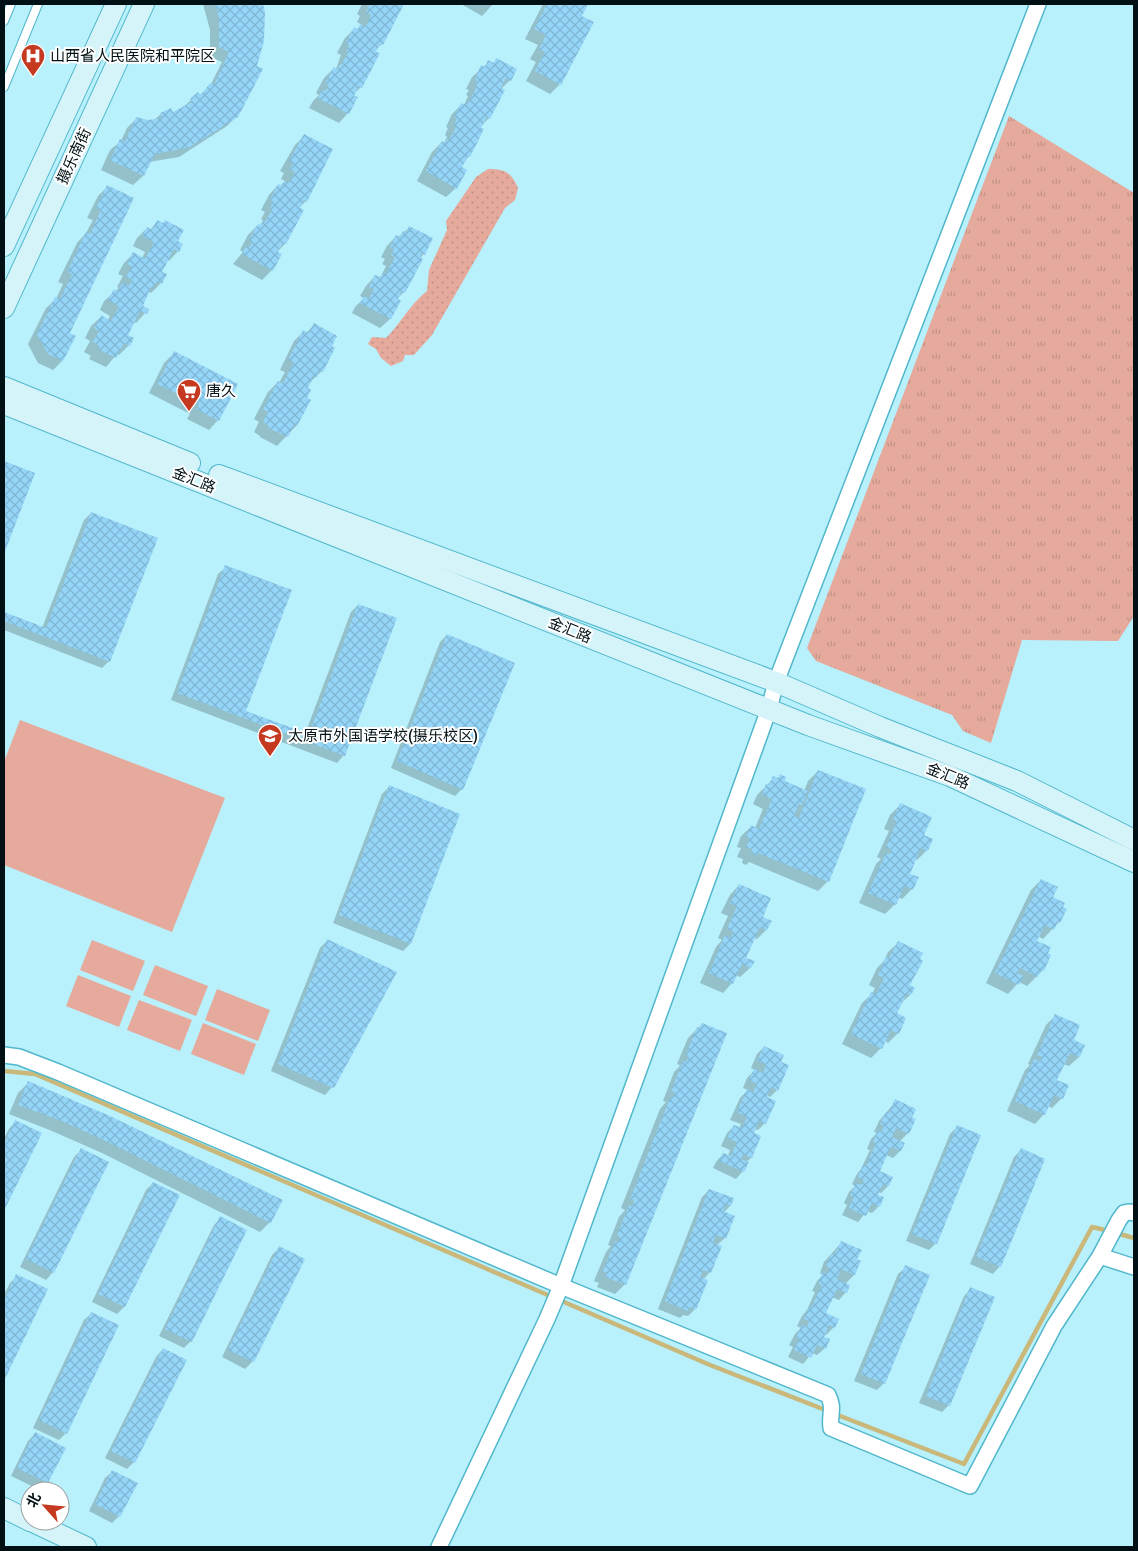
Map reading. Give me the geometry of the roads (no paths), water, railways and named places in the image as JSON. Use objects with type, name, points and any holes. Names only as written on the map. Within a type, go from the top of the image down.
[{"type":"street","name":"摄乐南街","points":[[4,246],[116,4]]},
{"type":"street","name":"摄乐南街","points":[[4,308],[144,4]]},
{"type":"street","points":[[439,1547],[561,1286],[768,709],[776,682],[1038,4]]},
{"type":"street","name":"金汇路","points":[[4,387],[220,476],[776,682],[880,727],[1017,781],[1134,840]]},
{"type":"street","name":"金汇路","points":[[4,404],[808,725],[950,776],[1134,862]]},
{"type":"street","points":[[4,1055],[19,1057],[58,1072],[561,1286],[828,1394],[832,1412],[832,1428],[970,1486],[1054,1326],[1110,1240],[1119,1220],[1124,1214],[1134,1213]]},
{"type":"street","points":[[1100,1256],[1134,1267]]},
{"type":"street","points":[[4,1508],[20,1516]]},
{"type":"street","points":[[52,1531],[86,1547]]},
{"type":"lane","points":[[4,21],[11,4]]},
{"type":"lane","points":[[4,87],[38,4]]},
{"type":"waterway","points":[[4,1071],[35,1074],[710,1365],[828,1411]]},
{"type":"waterway","points":[[835,1414],[964,1464],[1092,1227],[1109,1231]]},
{"type":"waterway","points":[[1116,1233],[1134,1238]]},
{"type":"place","name":"山西省人民医院和平院区","points":[[33,77]]},
{"type":"place","name":"唐久","points":[[189,412]]},
{"type":"place","name":"太原市外国语学校(摄乐校区)","points":[[270,757]]}]
